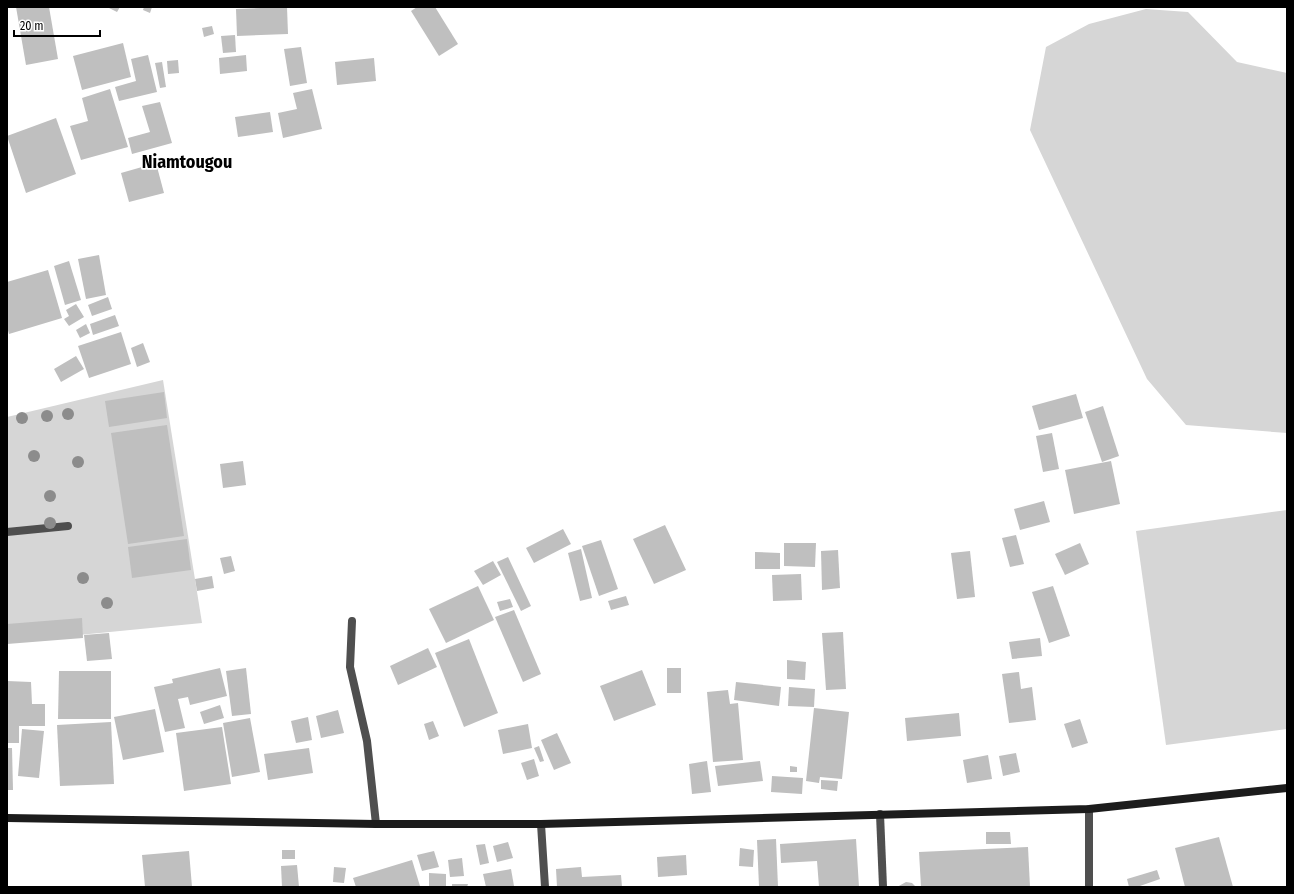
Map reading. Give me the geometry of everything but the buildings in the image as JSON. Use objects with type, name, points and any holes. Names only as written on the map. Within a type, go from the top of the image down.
[{"type":"main road","points":[[7,818],[376,824],[541,824],[1088,809],[1287,788]]},
{"type":"street","points":[[7,532],[68,526]]},
{"type":"street","points":[[352,621],[350,667],[367,741],[376,824]]},
{"type":"street","points":[[1088,809],[1089,887]]},
{"type":"street","points":[[880,814],[883,887]]},
{"type":"street","points":[[541,824],[545,887]]},
{"type":"shaded area","points":[[1146,9],[1188,12],[1237,62],[1287,73],[1287,433],[1186,425],[1147,379],[1030,130],[1046,47],[1089,24]]},
{"type":"shaded area","points":[[163,380],[202,623],[7,642],[7,417]]},
{"type":"shaded area","points":[[1287,510],[1287,729],[1166,745],[1136,531]]},
{"type":"district","name":"Niamtougou","points":[[187,162]]}]
